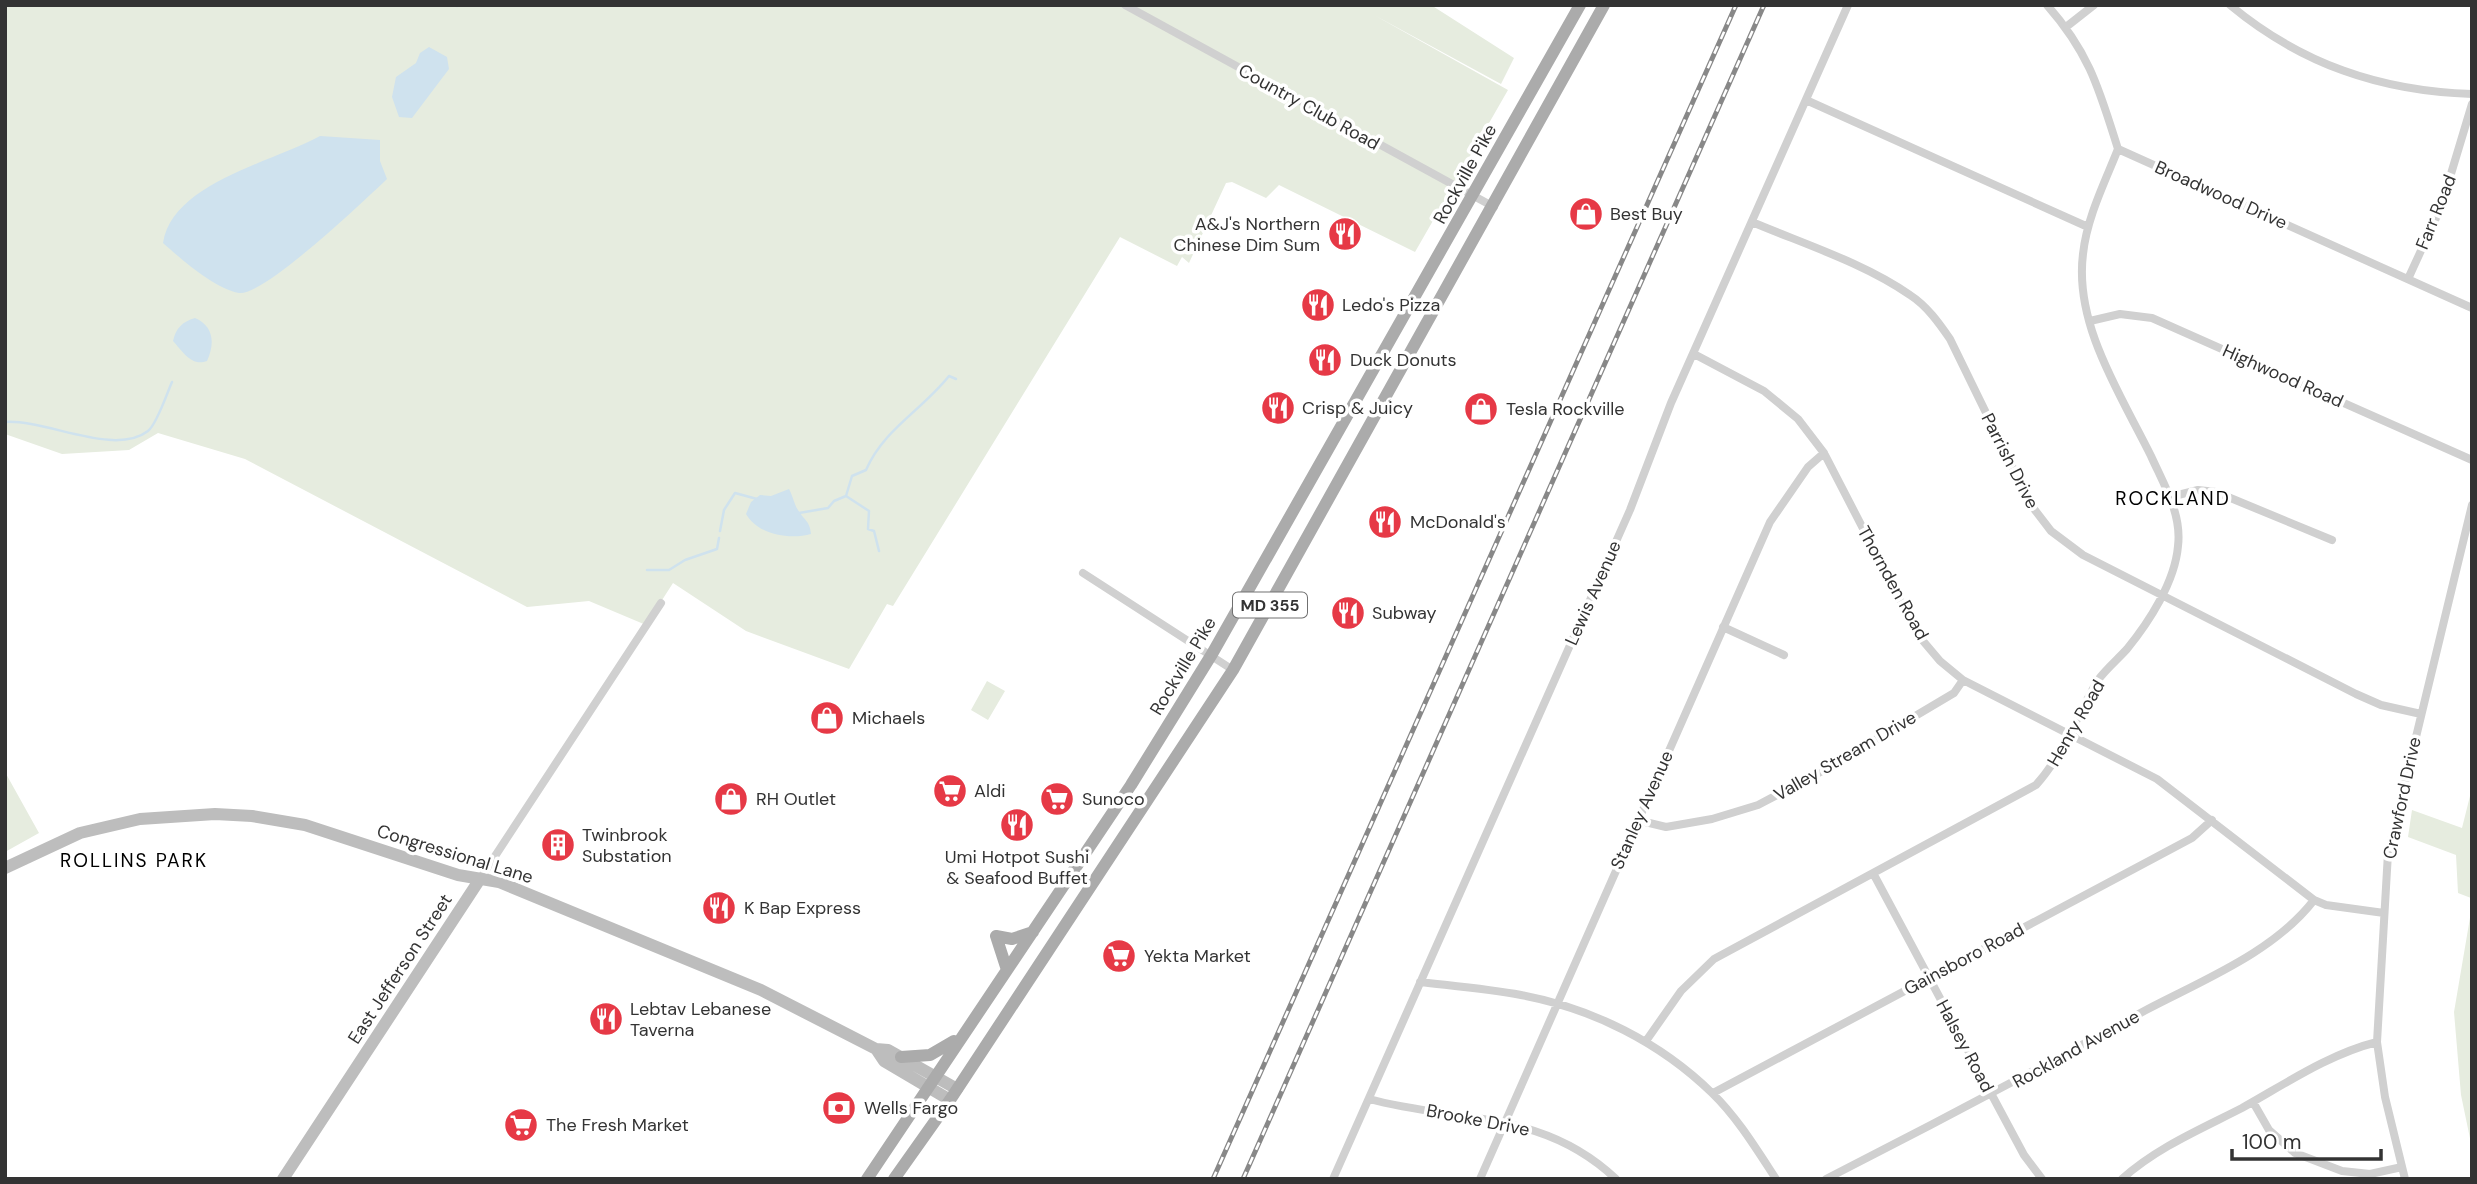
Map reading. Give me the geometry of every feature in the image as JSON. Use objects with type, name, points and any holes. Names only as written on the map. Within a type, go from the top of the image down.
[{"type":"main road","name":"Rockville Pike","points":[[867,1179],[1125,794],[1212,654],[1580,5]]},
{"type":"main road","name":"MD 355","points":[[894,1179],[1233,670],[1604,5]]},
{"type":"main road","points":[[1549,61],[1567,72]]},
{"type":"main road","points":[[1007,970],[996,936],[1012,939],[1034,932]]},
{"type":"main road","points":[[901,1057],[930,1055],[963,1035]]},
{"type":"street","name":"Country Club Road","points":[[1125,5],[1494,206]]},
{"type":"street","name":"Lewis Avenue","points":[[1333,1179],[1630,510],[1693,354],[1848,5]]},
{"type":"street","points":[[2047,5],[2066,27],[2092,67],[2118,149]]},
{"type":"street","points":[[2066,27],[2094,5]]},
{"type":"street","points":[[2230,5],[2256,26],[2296,51],[2350,75],[2418,90],[2472,94]]},
{"type":"street","points":[[1806,100],[2088,228]]},
{"type":"street","name":"Farr Road","points":[[2408,279],[2441,207],[2472,104]]},
{"type":"street","name":"Henry Road","points":[[1646,1041],[1681,991],[1714,959],[2036,785],[2050,770],[2100,678],[2144,626],[2161,595],[2173,570],[2178,547],[2178,523],[2170,497],[2101,354],[2090,321],[2081,279],[2088,228],[2118,149]]},
{"type":"street","name":"Broadwood Drive","points":[[2118,149],[2472,308]]},
{"type":"street","name":"Parrish Drive","points":[[1752,222],[1885,280],[1912,296],[1936,319],[1950,339],[2031,505],[2051,531],[2083,555],[2356,694],[2381,705],[2421,714]]},
{"type":"street","name":"Highwood Road","points":[[2090,321],[2120,314],[2152,318],[2472,460]]},
{"type":"street","name":"Thornden Road","points":[[1693,354],[1764,391],[1798,419],[1824,453],[1918,635],[1940,660],[1963,680],[2157,779],[2314,900],[2326,905],[2384,913]]},
{"type":"street","name":"Stanley Avenue","points":[[1480,1179],[1770,522],[1799,477],[1824,453]]},
{"type":"street","points":[[2170,497],[2198,490],[2216,492],[2332,540]]},
{"type":"street","name":"Crawford Drive","points":[[2405,1179],[2385,1097],[2377,1042],[2388,853],[2472,505]]},
{"type":"street","points":[[1083,573],[1233,670]]},
{"type":"street","name":"East Jefferson Street","points":[[283,1179],[661,603]]},
{"type":"street","points":[[1723,628],[1784,655]]},
{"type":"street","name":"Valley Stream Drive","points":[[1637,820],[1666,827],[1712,819],[1758,805],[1826,769],[1954,693],[1963,680]]},
{"type":"street","name":"Congressional Lane","points":[[5,868],[80,833],[140,819],[210,814],[252,816],[305,825],[480,879],[499,882],[761,990],[876,1049],[888,1050],[935,1075],[953,1094]]},
{"type":"street","name":"Gainsboro Road","points":[[1713,1093],[2192,838],[2212,820]]},
{"type":"street","name":"Halsey Road","points":[[1873,873],[2024,1156],[2042,1179]]},
{"type":"street","name":"Rockland Avenue","points":[[1826,1179],[1991,1095],[2251,954],[2304,913],[2314,900]]},
{"type":"street","points":[[1420,982],[1522,995],[1592,1016],[1646,1041],[1713,1093],[1756,1147],[1776,1179]]},
{"type":"street","points":[[2122,1179],[2140,1163],[2253,1101],[2354,1048],[2377,1042]]},
{"type":"street","name":"Congressional Lane","points":[[876,1049],[884,1060],[928,1087],[953,1094]]},
{"type":"street","name":"Brooke Drive","points":[[1369,1099],[1504,1121],[1546,1134],[1597,1161],[1616,1179]]},
{"type":"street","points":[[2253,1101],[2269,1130],[2295,1153],[2342,1171],[2370,1174],[2402,1167]]},
{"type":"shaded area","points":[[5,5],[1431,5],[1514,58],[1501,84],[1374,15],[1508,90],[1415,252],[1279,185],[1266,198],[1232,182],[1226,183],[1189,263],[1182,257],[1177,266],[1120,237],[893,606],[887,604],[849,669],[746,631],[673,583],[646,625],[589,601],[527,607],[245,459],[158,433],[129,450],[62,454],[5,434]]},
{"type":"shaded area","points":[[987,681],[1005,691],[988,720],[971,710]]},
{"type":"shaded area","points":[[5,772],[39,833],[5,852]]},
{"type":"shaded area","points":[[2472,788],[2472,903],[2471,898],[2458,893],[2456,855],[2408,837],[2412,810],[2462,828]]},
{"type":"shaded area","points":[[2472,906],[2472,1148],[2461,1095],[2454,1012]]},
{"type":"water","points":[[429,47],[447,57],[449,69],[412,118],[399,117],[392,97],[396,77],[416,63],[420,53]]},
{"type":"water","points":[[320,136],[380,140],[380,161],[387,179],[314,245],[269,280],[251,290],[239,293],[230,290],[199,272],[163,243],[170,222],[204,190],[252,165]]},
{"type":"water","points":[[195,318],[206,326],[211,336],[207,361],[192,360],[173,341],[180,326]]},
{"type":"water","points":[[789,489],[797,508],[808,523],[811,534],[775,534],[758,527],[746,514],[751,502],[760,495],[771,496]]},
{"type":"waterway","points":[[846,496],[852,476],[866,470],[893,431],[949,376],[956,379]]},
{"type":"waterway","points":[[5,422],[40,426],[99,439],[134,438],[151,427],[172,382]]},
{"type":"waterway","points":[[720,531],[724,510],[735,493],[757,499]]},
{"type":"waterway","points":[[799,513],[828,508],[834,501],[846,496],[869,511],[868,529],[874,531],[879,551]]},
{"type":"waterway","points":[[647,570],[669,570],[685,560],[717,549],[719,538]]},
{"type":"railway","points":[[1213,1179],[1736,5]]},
{"type":"railway","points":[[1243,1179],[1764,5]]},
{"type":"place","name":"Best Buy","points":[[1586,214]]},
{"type":"place","name":"A&J's Northern Chinese Dim Sum","points":[[1345,234]]},
{"type":"place","name":"Ledo's Pizza","points":[[1318,305]]},
{"type":"place","name":"Duck Donuts","points":[[1325,360]]},
{"type":"place","name":"Crisp & Juicy","points":[[1278,408]]},
{"type":"place","name":"Tesla Rockville","points":[[1481,409]]},
{"type":"place","name":"McDonald's","points":[[1385,522]]},
{"type":"place","name":"Subway","points":[[1348,613]]},
{"type":"place","name":"Michaels","points":[[827,718]]},
{"type":"place","name":"Aldi","points":[[950,791]]},
{"type":"place","name":"RH Outlet","points":[[731,799]]},
{"type":"place","name":"Sunoco","points":[[1057,799]]},
{"type":"place","name":"Umi Hotpot Sushi & Seafood Buffet","points":[[1017,825]]},
{"type":"place","name":"Twinbrook Substation","points":[[558,845]]},
{"type":"place","name":"K Bap Express","points":[[719,908]]},
{"type":"place","name":"Yekta Market","points":[[1119,956]]},
{"type":"place","name":"Lebtav Lebanese Taverna","points":[[606,1019]]},
{"type":"place","name":"Wells Fargo","points":[[839,1108]]},
{"type":"place","name":"The Fresh Market","points":[[521,1125]]},
{"type":"district","name":"ROCKLAND","points":[[2173,498]]},
{"type":"district","name":"ROLLINS PARK","points":[[134,860]]}]
